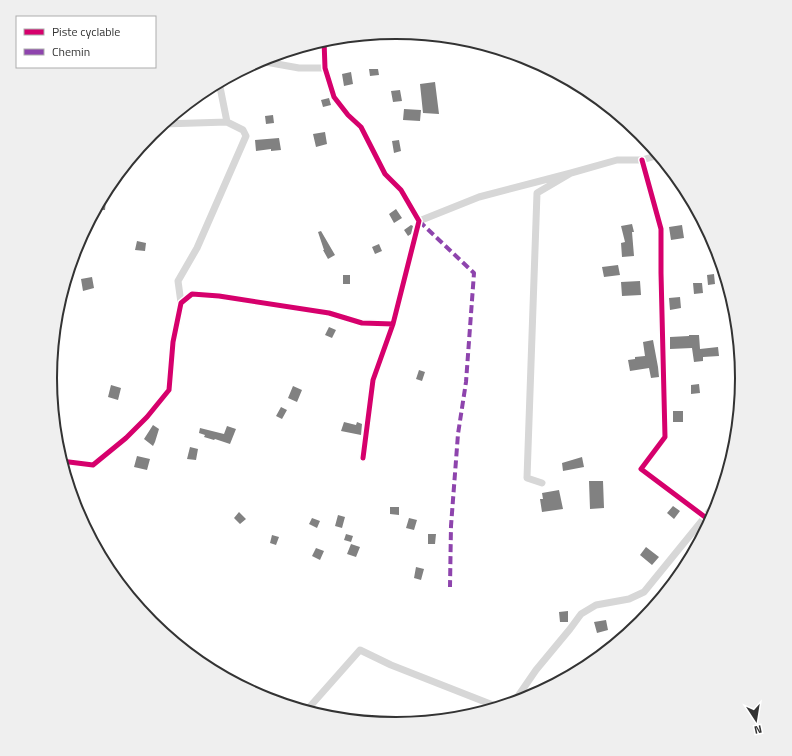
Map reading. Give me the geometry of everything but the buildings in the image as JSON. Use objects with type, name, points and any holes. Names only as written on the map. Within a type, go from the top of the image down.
[{"type":"street","points":[[325,47],[326,68],[334,97],[348,115],[362,127],[385,174],[401,190],[419,221],[393,324],[373,380],[363,458]]},
{"type":"street","points":[[272,63],[299,68],[326,68]]},
{"type":"street","points":[[220,88],[227,122]]},
{"type":"street","points":[[68,462],[93,465],[131,433],[147,417],[169,390],[173,342],[181,303],[178,281],[197,248],[246,136],[243,130],[227,122],[171,124]]},
{"type":"street","points":[[419,221],[479,197],[617,160],[642,160],[653,157]]},
{"type":"street","points":[[642,160],[661,229],[665,437],[641,469],[705,517]]},
{"type":"street","points":[[542,483],[527,478],[537,193],[571,173]]},
{"type":"street","points":[[181,303],[192,294],[219,296],[329,313],[362,323],[393,324]]},
{"type":"street","points":[[520,693],[536,670],[582,614],[596,605],[629,599],[644,592],[705,517]]},
{"type":"street","points":[[311,706],[360,650],[391,665],[489,704]]},
{"type":"marked path","points":[[419,221],[474,273],[466,382],[458,434],[451,526],[450,587]]},
{"type":"cycle path","points":[[324,47],[325,68],[334,97],[348,115],[361,127],[385,174],[401,190],[419,221],[393,324],[373,380],[363,458]]},
{"type":"cycle path","points":[[642,160],[661,229],[665,437],[641,469],[705,517]]},
{"type":"cycle path","points":[[68,462],[93,465],[126,438],[147,417],[169,390],[173,342],[181,303],[192,294],[219,296],[329,313],[362,323],[393,324]]}]
